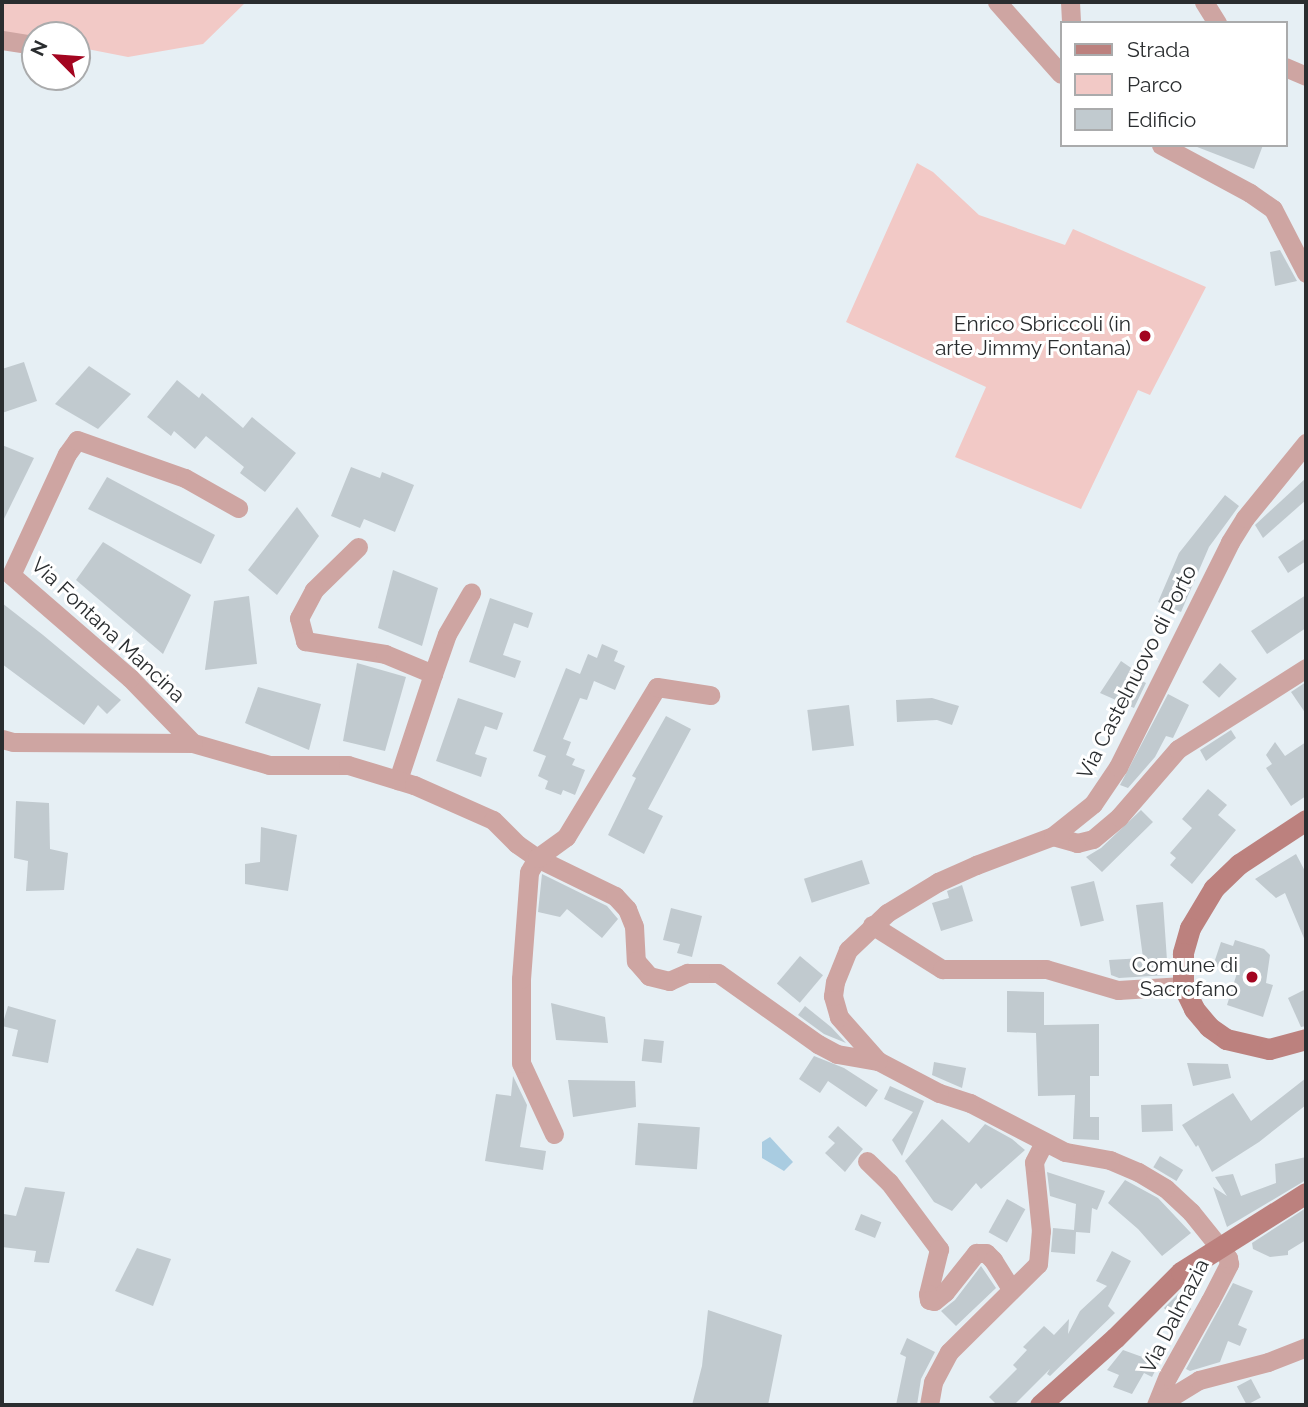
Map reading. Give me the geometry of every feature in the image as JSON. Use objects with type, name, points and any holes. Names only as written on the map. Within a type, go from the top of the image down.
[{"type":"street","points":[[997,2],[1060,73]]},
{"type":"street","points":[[1070,2],[1071,21]]},
{"type":"street","points":[[1204,2],[1216,21]]},
{"type":"street","points":[[2,40],[21,43]]},
{"type":"street","points":[[1287,68],[1306,76]]},
{"type":"street","points":[[1165,147],[1250,193],[1273,209],[1306,273]]},
{"type":"street","name":"Via Fontana Mancina","points":[[193,743],[130,678],[6,574],[67,454],[77,440],[185,478],[238,508]]},
{"type":"street","name":"Via Castelnuovo di Porto","points":[[1220,1249],[1191,1212],[1156,1182],[1110,1160],[1065,1152],[970,1103],[939,1093],[878,1061],[839,1017],[833,996],[844,957],[872,925],[938,882],[1053,836],[1093,804],[1118,767],[1176,653],[1208,580],[1245,518],[1306,443]]},
{"type":"street","points":[[1245,518],[1247,523],[1306,464]]},
{"type":"street","points":[[358,547],[314,590],[299,618],[305,641],[384,654],[433,674]]},
{"type":"street","points":[[398,780],[447,634],[471,593]]},
{"type":"street","points":[[1053,836],[1077,843],[1093,839],[1119,817],[1178,749],[1306,668]]},
{"type":"street","points":[[554,1134],[521,1063],[525,893],[528,872],[537,858],[566,837],[657,687],[710,695]]},
{"type":"street","name":"Via Fontana Mancina","points":[[5,746],[193,743],[269,765],[348,765],[398,780],[453,800],[493,820],[517,844],[537,858],[614,895],[627,909],[634,926],[636,961],[649,976],[669,981],[687,974],[718,973],[736,982],[818,1044],[837,1054],[878,1061]]},
{"type":"street","points":[[1306,820],[1239,864],[1214,888],[1190,928],[1183,953],[1183,986],[1194,1009],[1209,1027],[1226,1039],[1269,1049],[1306,1039]]},
{"type":"street","points":[[872,925],[942,969],[1046,970],[1118,990],[1183,986]]},
{"type":"street","points":[[929,1405],[933,1382],[949,1352],[1011,1289],[1029,1276],[1038,1264],[1041,1231],[1034,1162],[1044,1142]]},
{"type":"street","points":[[867,1161],[889,1182],[939,1249],[928,1294],[929,1300],[934,1301],[945,1292],[976,1253],[986,1253],[993,1260],[1011,1289]]},
{"type":"street","points":[[1040,1405],[1115,1338],[1174,1279],[1306,1193]]},
{"type":"street","name":"Via Dalmazia","points":[[1157,1405],[1228,1264],[1220,1249]]},
{"type":"street","points":[[1157,1405],[1199,1380],[1268,1362],[1306,1347]]},
{"type":"green space","points":[[2,2],[246,2],[203,44],[128,57],[91,50],[91,21],[21,21],[21,35],[2,31]]},
{"type":"green space","points":[[917,163],[933,172],[979,215],[1065,245],[1073,229],[1206,287],[1150,395],[1138,390],[1081,509],[955,457],[986,387],[846,322]]},
{"type":"water","points":[[770,1137],[793,1162],[784,1171],[762,1158],[762,1142]]},
{"type":"building","points":[[1197,147],[1262,147],[1254,169]]},
{"type":"building","points":[[1280,250],[1297,281],[1275,286],[1270,252]]},
{"type":"building","points":[[24,362],[37,401],[2,413],[2,369]]},
{"type":"building","points":[[89,366],[131,394],[98,429],[55,404]]},
{"type":"building","points":[[177,380],[199,398],[202,393],[243,428],[252,417],[296,453],[265,492],[240,473],[244,467],[206,436],[195,449],[174,431],[171,436],[147,417]]},
{"type":"building","points":[[2,445],[34,458],[2,523]]},
{"type":"building","points":[[351,467],[380,478],[382,472],[414,485],[395,532],[364,519],[360,528],[331,516]]},
{"type":"building","points":[[107,477],[215,535],[201,564],[88,509]]},
{"type":"building","points":[[1306,478],[1306,500],[1263,538],[1255,525]]},
{"type":"building","points":[[1225,495],[1239,506],[1209,547],[1181,612],[1158,602],[1179,553]]},
{"type":"building","points":[[297,507],[319,536],[277,595],[248,570]]},
{"type":"building","points":[[1306,538],[1306,561],[1288,573],[1278,557]]},
{"type":"building","points":[[103,542],[191,595],[163,654],[76,580]]},
{"type":"building","points":[[393,570],[438,588],[422,646],[378,628]]},
{"type":"building","points":[[1306,595],[1306,628],[1267,654],[1251,631]]},
{"type":"building","points":[[249,596],[257,664],[205,670],[214,601]]},
{"type":"building","points":[[490,598],[533,613],[528,628],[514,623],[503,655],[521,661],[515,678],[469,662]]},
{"type":"building","points":[[2,603],[121,700],[107,714],[98,705],[84,725],[2,664]]},
{"type":"building","points":[[602,644],[618,651],[614,661],[625,666],[615,690],[594,681],[587,700],[580,698],[563,739],[571,742],[566,755],[575,759],[572,765],[585,770],[575,795],[563,790],[561,795],[545,789],[548,781],[538,776],[546,756],[533,751],[566,668],[580,674],[588,654],[597,658]]},
{"type":"building","points":[[1121,661],[1140,674],[1138,679],[1146,683],[1134,708],[1100,693]]},
{"type":"building","points":[[357,663],[406,677],[385,751],[343,741]]},
{"type":"building","points":[[1220,663],[1237,679],[1219,698],[1202,682]]},
{"type":"building","points":[[1306,682],[1306,714],[1291,692]]},
{"type":"building","points":[[258,687],[321,704],[309,750],[245,723]]},
{"type":"building","points":[[1168,694],[1189,705],[1173,738],[1166,736],[1155,757],[1128,788],[1120,785]]},
{"type":"building","points":[[458,698],[503,713],[497,730],[485,726],[475,754],[487,758],[481,777],[436,761]]},
{"type":"building","points":[[932,698],[959,706],[952,725],[937,720],[897,722],[896,700]]},
{"type":"building","points":[[849,705],[854,746],[812,751],[807,710]]},
{"type":"building","points":[[666,716],[691,729],[648,809],[663,816],[644,854],[608,835],[636,778],[632,776]]},
{"type":"building","points":[[1231,730],[1236,738],[1206,761],[1200,750]]},
{"type":"building","points":[[1275,742],[1285,756],[1306,742],[1306,796],[1291,806],[1266,768],[1272,764],[1266,755]]},
{"type":"building","points":[[1208,789],[1227,805],[1218,815],[1236,830],[1192,884],[1170,865],[1176,858],[1170,853],[1192,828],[1182,819]]},
{"type":"building","points":[[16,801],[49,803],[50,849],[68,853],[64,890],[26,891],[28,861],[14,858]]},
{"type":"building","points":[[1141,810],[1153,822],[1102,872],[1086,857],[1101,848]]},
{"type":"building","points":[[261,827],[297,835],[288,891],[245,884],[245,864],[260,862]]},
{"type":"building","points":[[1296,854],[1306,873],[1306,943],[1285,893],[1276,898],[1255,879]]},
{"type":"building","points":[[862,860],[870,884],[812,903],[804,879]]},
{"type":"building","points":[[542,874],[607,906],[618,919],[602,938],[567,909],[560,917],[538,912]]},
{"type":"building","points":[[1094,881],[1104,921],[1081,927],[1071,887]]},
{"type":"building","points":[[962,885],[973,921],[941,931],[932,903],[949,898],[947,891]]},
{"type":"building","points":[[1163,902],[1168,975],[1119,978],[1111,975],[1109,960],[1143,958],[1136,905]]},
{"type":"building","points":[[671,908],[702,916],[692,957],[677,953],[680,944],[663,940]]},
{"type":"building","name":"Comune di Sacrofano","points":[[1235,940],[1264,949],[1270,955],[1266,983],[1273,985],[1263,1017],[1227,1005],[1237,973],[1213,966],[1221,942],[1233,946]]},
{"type":"building","points":[[800,956],[823,975],[800,1003],[777,984]]},
{"type":"building","points":[[1306,989],[1306,1026],[1301,1027],[1288,998]]},
{"type":"building","points":[[1007,991],[1044,992],[1044,1025],[1099,1024],[1099,1076],[1090,1076],[1090,1117],[1099,1117],[1099,1140],[1073,1139],[1075,1095],[1038,1096],[1036,1033],[1007,1032]]},
{"type":"building","points":[[551,1003],[605,1017],[608,1043],[556,1040]]},
{"type":"building","points":[[8,1006],[56,1020],[48,1063],[12,1056],[18,1030],[2,1026]]},
{"type":"building","points":[[805,1006],[846,1043],[824,1034],[798,1015]]},
{"type":"building","points":[[644,1039],[664,1041],[662,1063],[642,1061]]},
{"type":"building","points":[[814,1056],[844,1068],[878,1090],[866,1107],[828,1081],[820,1093],[799,1079]]},
{"type":"building","points":[[934,1062],[966,1068],[962,1088],[932,1075]]},
{"type":"building","points":[[1187,1063],[1228,1064],[1231,1078],[1193,1086]]},
{"type":"building","points":[[513,1076],[527,1105],[520,1147],[546,1151],[543,1170],[485,1161],[496,1094],[511,1096]]},
{"type":"building","points":[[1306,1078],[1306,1105],[1259,1142],[1212,1172],[1198,1145],[1196,1147],[1182,1125],[1233,1093],[1251,1121]]},
{"type":"building","points":[[568,1080],[635,1081],[636,1107],[573,1117]]},
{"type":"building","points":[[890,1086],[924,1101],[902,1156],[892,1140],[913,1112],[884,1099]]},
{"type":"building","points":[[1172,1104],[1173,1131],[1142,1132],[1141,1105]]},
{"type":"building","points":[[942,1119],[969,1143],[985,1124],[1012,1139],[1025,1150],[981,1189],[976,1183],[952,1211],[934,1202],[905,1161]]},
{"type":"building","points":[[638,1123],[700,1127],[697,1169],[635,1165]]},
{"type":"building","points":[[838,1126],[863,1149],[845,1172],[825,1153],[835,1143],[828,1137]]},
{"type":"building","points":[[1160,1156],[1183,1170],[1176,1181],[1153,1167]]},
{"type":"building","points":[[1306,1157],[1306,1180],[1227,1227],[1213,1187],[1227,1196],[1215,1177],[1233,1174],[1241,1196],[1276,1183],[1275,1164]]},
{"type":"building","points":[[1047,1172],[1105,1191],[1097,1210],[1092,1208],[1090,1233],[1076,1232],[1075,1254],[1051,1252],[1053,1228],[1074,1230],[1076,1204],[1050,1196]]},
{"type":"building","points":[[1125,1180],[1158,1198],[1191,1233],[1162,1256],[1138,1229],[1108,1203]]},
{"type":"building","points":[[25,1187],[65,1192],[49,1263],[34,1262],[36,1251],[2,1247],[4,1214],[16,1216]]},
{"type":"building","points":[[1007,1199],[1025,1209],[1007,1242],[989,1232]]},
{"type":"building","points":[[1306,1208],[1306,1240],[1288,1251],[1288,1255],[1270,1257],[1253,1249],[1252,1243]]},
{"type":"building","points":[[861,1214],[881,1222],[875,1238],[855,1230]]},
{"type":"building","points":[[137,1248],[171,1259],[153,1306],[115,1291]]},
{"type":"building","points":[[1112,1251],[1131,1261],[1108,1306],[1115,1313],[1050,1376],[1047,1374],[1050,1369],[1014,1405],[997,1405],[989,1397],[1017,1369],[1013,1365],[1027,1350],[1023,1347],[1044,1326],[1054,1335],[1069,1319],[1068,1334],[1080,1311],[1107,1286],[1096,1281]]},
{"type":"building","points":[[981,1266],[996,1288],[956,1326],[941,1311],[955,1300]]},
{"type":"building","points":[[1233,1283],[1253,1291],[1238,1325],[1247,1329],[1240,1346],[1228,1341],[1220,1362],[1190,1371],[1186,1369]]},
{"type":"building","points":[[1179,1293],[1191,1309],[1179,1326],[1164,1308]]},
{"type":"building","points":[[708,1310],[782,1335],[768,1405],[692,1405],[702,1366]]},
{"type":"building","points":[[907,1338],[935,1352],[921,1379],[917,1405],[896,1405],[906,1357],[900,1354]]},
{"type":"building","points":[[1123,1350],[1159,1363],[1152,1377],[1144,1373],[1132,1394],[1113,1387],[1119,1375],[1107,1370]]},
{"type":"building","points":[[1251,1379],[1261,1398],[1247,1405],[1237,1387]]},
{"type":"place","name":"Enrico Sbriccoli (in arte Jimmy Fontana)","points":[[1145,336]]},
{"type":"place","name":"Comune di Sacrofano","points":[[1252,977]]}]
